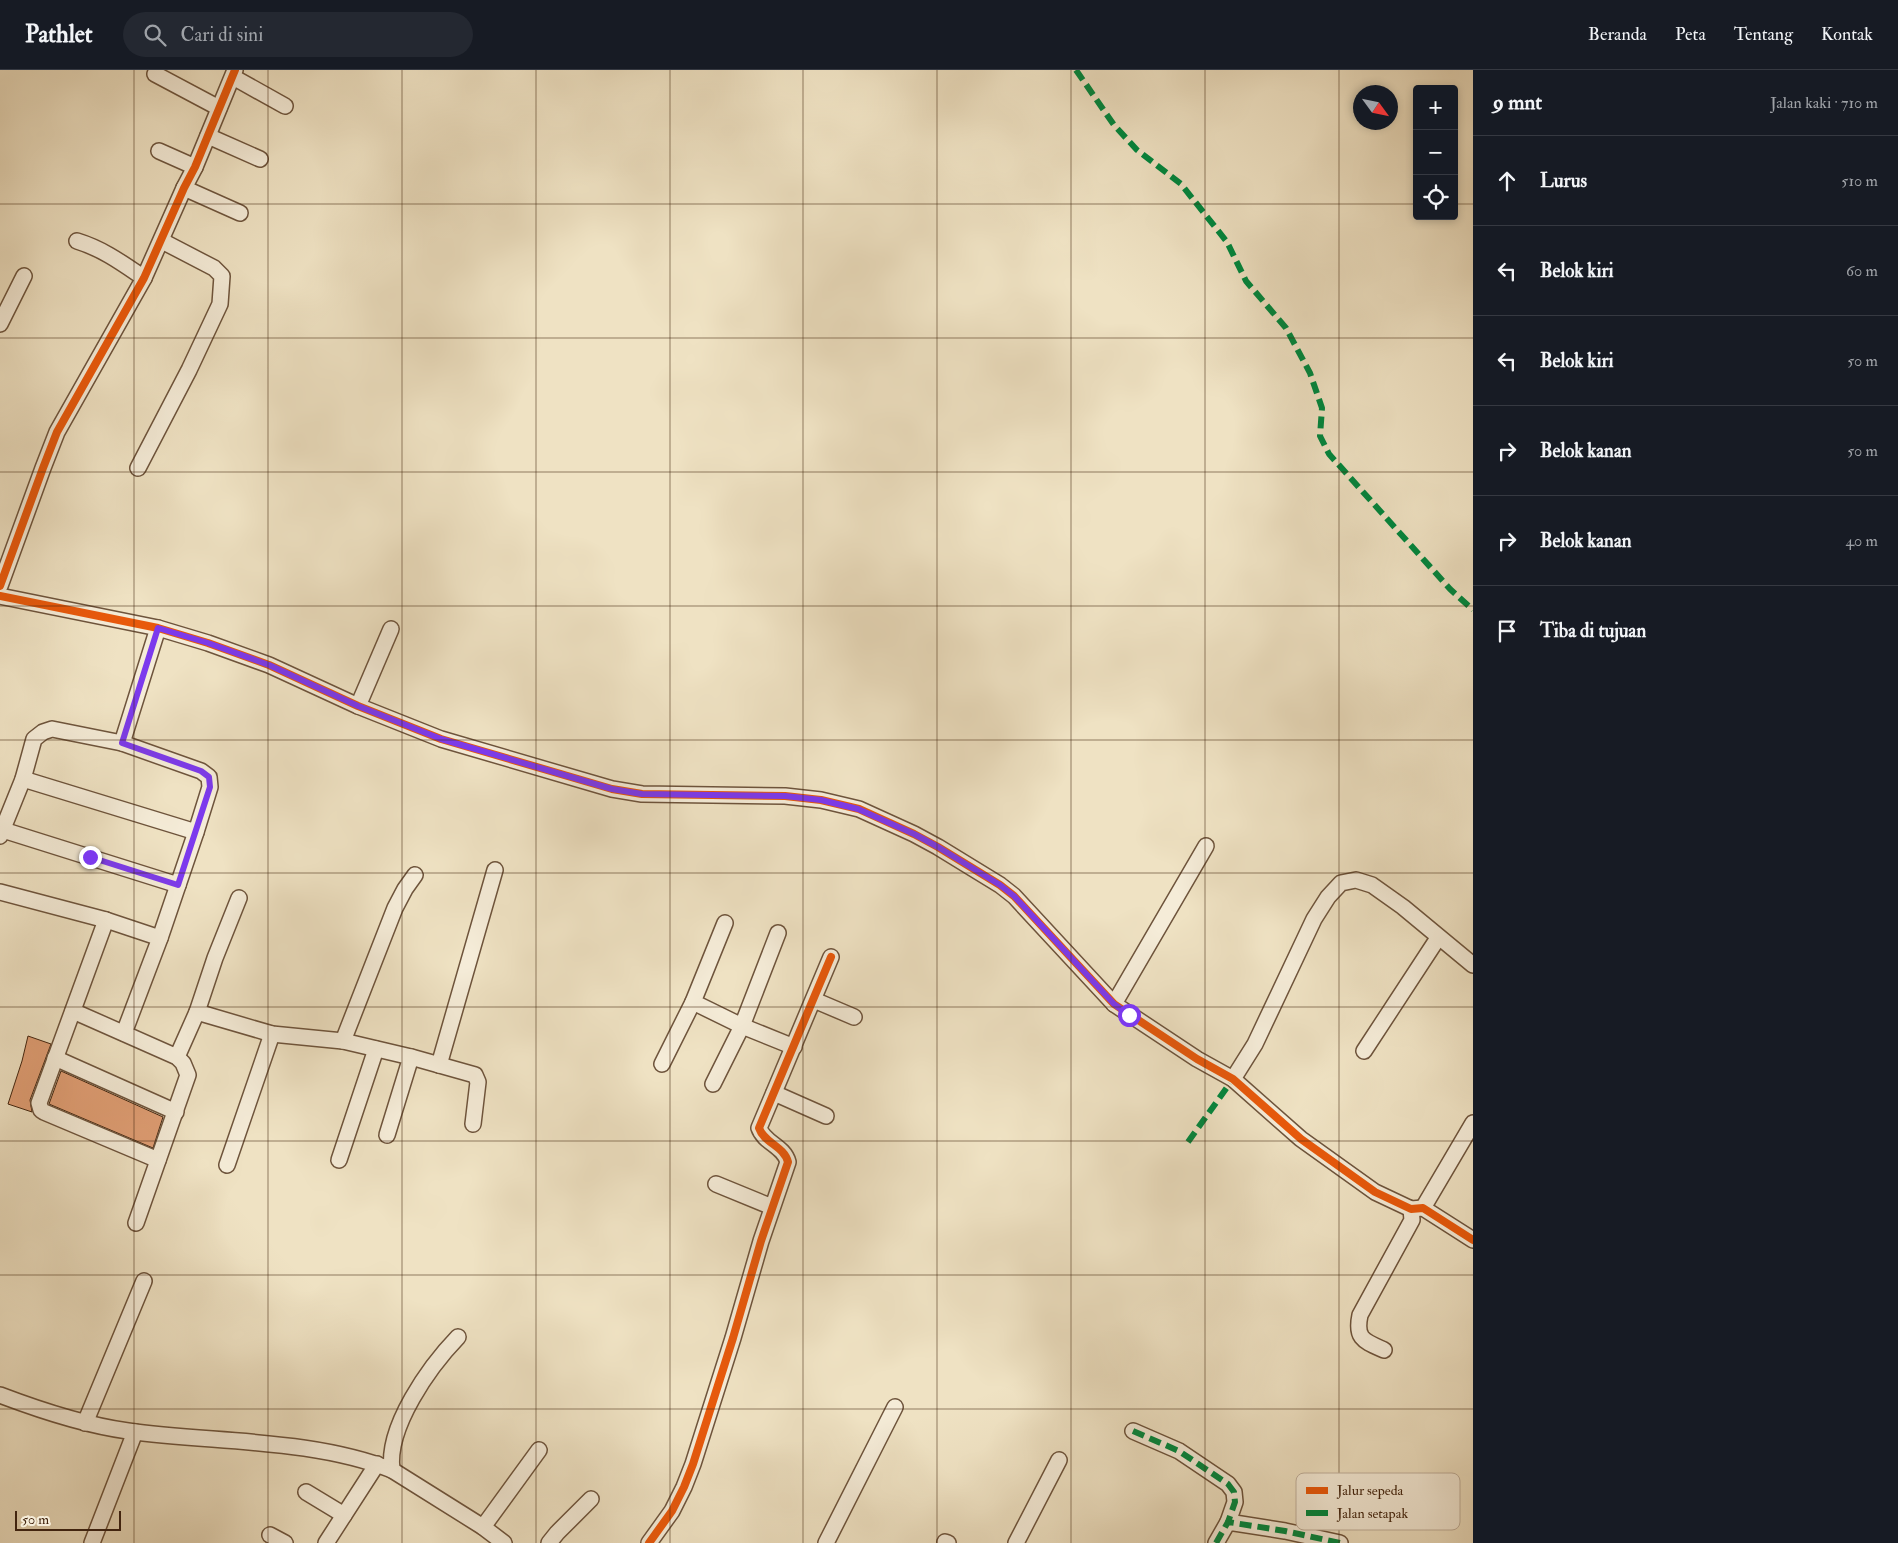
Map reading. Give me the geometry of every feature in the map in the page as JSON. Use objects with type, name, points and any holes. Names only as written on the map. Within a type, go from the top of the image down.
[{"type":"street","points":[[155,74],[219,108]]},
{"type":"street","points":[[0,586],[42,468],[57,432],[144,278],[184,188],[196,166],[234,74],[285,106]]},
{"type":"street","points":[[208,136],[260,159]]},
{"type":"street","points":[[159,151],[196,166]]},
{"type":"street","points":[[184,188],[240,213]]},
{"type":"street","points":[[78,241],[110,254],[144,278]]},
{"type":"street","points":[[138,468],[220,304],[223,284],[222,276],[214,268],[162,241]]},
{"type":"street","points":[[0,324],[24,276]]},
{"type":"street","points":[[0,596],[158,628],[208,643],[269,665],[358,706],[441,739],[612,789],[642,794],[785,796],[821,800],[858,809],[914,834],[1000,885],[1014,896],[1114,1004],[1197,1059],[1233,1079],[1301,1139],[1374,1192],[1417,1209],[1473,1240]]},
{"type":"street","points":[[122,743],[158,628]]},
{"type":"street","points":[[358,706],[391,629]]},
{"type":"street","points":[[124,1033],[160,938],[178,885],[196,832],[210,787],[209,777],[201,771],[122,743],[52,729],[46,730],[34,739],[23,779],[2,833],[178,885]]},
{"type":"street","points":[[23,779],[196,832]]},
{"type":"street","points":[[1114,1004],[1206,846]]},
{"type":"street","points":[[440,1066],[495,870]]},
{"type":"street","points":[[343,1041],[395,908],[405,889],[416,875]]},
{"type":"street","points":[[1233,1079],[1255,1044],[1314,919],[1328,897],[1341,883],[1356,880],[1372,885],[1403,907],[1473,966]]},
{"type":"street","points":[[0,892],[106,920],[160,938]]},
{"type":"street","points":[[177,1056],[197,1012],[215,958],[239,898]]},
{"type":"street","points":[[106,920],[39,1103],[42,1110],[158,1160]]},
{"type":"street","points":[[662,1064],[693,1002],[725,924]]},
{"type":"street","points":[[713,1084],[742,1026],[778,933]]},
{"type":"street","points":[[1364,1051],[1438,938]]},
{"type":"street","points":[[649,1543],[672,1511],[684,1487],[729,1352],[761,1241],[788,1162],[784,1153],[764,1137],[759,1128],[831,957]]},
{"type":"street","points":[[814,1000],[854,1017]]},
{"type":"street","points":[[693,1002],[742,1026],[794,1047]]},
{"type":"street","points":[[73,1011],[177,1056],[183,1063],[188,1075],[136,1223]]},
{"type":"street","points":[[197,1012],[272,1034],[343,1041],[471,1074],[477,1078],[478,1082],[473,1124]]},
{"type":"street","points":[[227,1165],[272,1034]]},
{"type":"street","points":[[339,1160],[376,1049]]},
{"type":"street","points":[[387,1136],[411,1057]]},
{"type":"street","points":[[55,1058],[176,1112]]},
{"type":"street","points":[[774,1093],[826,1116]]},
{"type":"street","points":[[1384,1350],[1360,1336],[1358,1324],[1360,1315],[1417,1209],[1473,1123]]},
{"type":"street","points":[[716,1184],[772,1207]]},
{"type":"street","points":[[85,1423],[144,1281]]},
{"type":"street","points":[[392,1470],[391,1460],[394,1441],[402,1418],[442,1354],[458,1337]]},
{"type":"street","points":[[0,1395],[50,1414],[134,1432],[276,1445],[326,1452],[377,1464],[392,1470],[483,1527],[504,1543]]},
{"type":"street","points":[[826,1543],[895,1407]]},
{"type":"street","points":[[1133,1431],[1179,1451],[1228,1484],[1234,1492],[1235,1502],[1228,1522],[1216,1543]]},
{"type":"street","points":[[92,1543],[134,1432]]},
{"type":"street","points":[[483,1527],[539,1450]]},
{"type":"street","points":[[1016,1543],[1059,1460]]},
{"type":"street","points":[[326,1543],[377,1464]]},
{"type":"street","points":[[306,1492],[344,1514]]},
{"type":"street","points":[[548,1543],[591,1499]]},
{"type":"street","points":[[1228,1522],[1286,1531],[1340,1543]]},
{"type":"street","points":[[270,1535],[284,1543]]},
{"type":"building","points":[[28,1036],[51,1044],[30,1100],[32,1112],[8,1104]]},
{"type":"building","points":[[61,1071],[163,1117],[153,1148],[49,1104]]},
{"type":"marked path","points":[[1076,70],[1114,125],[1137,150],[1181,184],[1227,242],[1246,281],[1286,328],[1310,373],[1322,408],[1320,436],[1329,454],[1450,589],[1473,610]]},
{"type":"marked path","points":[[1188,1142],[1233,1079]]},
{"type":"marked path","points":[[1133,1431],[1179,1451],[1228,1484],[1234,1492],[1235,1502],[1228,1522]]},
{"type":"marked path","points":[[1216,1543],[1228,1522],[1285,1531],[1340,1543]]},
{"type":"cycle path","points":[[0,586],[57,432],[144,278],[195,167],[235,70]]},
{"type":"cycle path","points":[[0,596],[158,628],[208,643],[269,665],[358,706],[441,739],[612,789],[642,794],[785,796],[821,800],[859,809],[914,834],[1000,885],[1014,896],[1114,1004],[1197,1059],[1233,1079],[1301,1139],[1375,1192],[1411,1209],[1423,1208],[1473,1240]]},
{"type":"cycle path","points":[[649,1543],[672,1511],[693,1464],[733,1338],[761,1241],[788,1162],[782,1152],[765,1137],[759,1128],[831,957]]},
{"type":"route","points":[[90,857],[178,885],[210,787],[209,777],[201,771],[122,743],[158,628],[208,643],[269,665],[358,706],[441,739],[612,789],[642,794],[785,796],[821,800],[858,809],[886,820],[938,847],[1000,885],[1014,896],[1114,1004],[1129,1015]]}]
